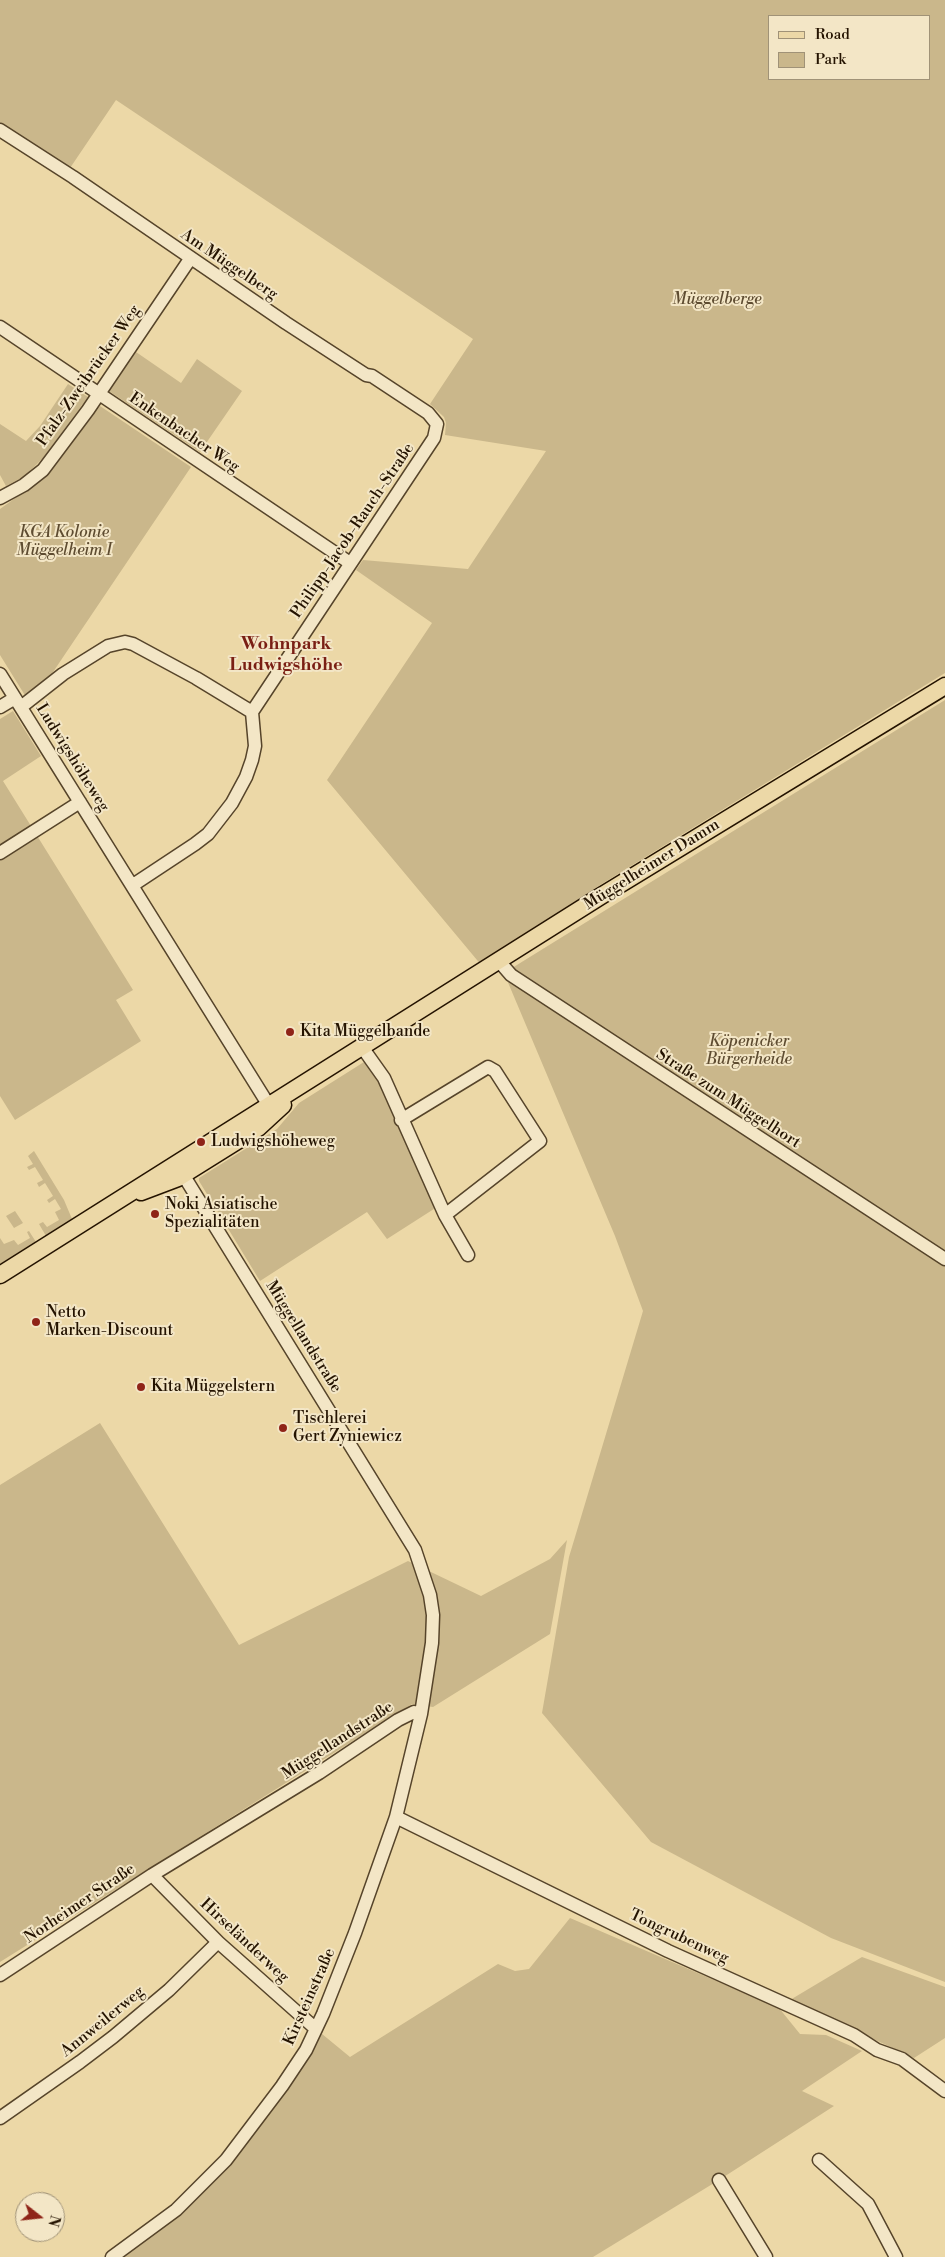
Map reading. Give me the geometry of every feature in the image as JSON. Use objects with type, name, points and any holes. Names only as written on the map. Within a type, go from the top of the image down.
[{"type":"main road","name":"Müggelheimer Damm","points":[[0,1275],[125,1197],[179,1169],[271,1110],[298,1088],[498,960],[945,686]]},
{"type":"street","name":"Am Müggelberg","points":[[0,130],[73,177],[286,323],[428,413],[436,420],[437,427]]},
{"type":"street","name":"Pfalz-Zweibrücker Weg","points":[[0,498],[24,485],[43,470],[99,394],[190,259]]},
{"type":"street","name":"Enkenbacher Weg","points":[[0,327],[350,563]]},
{"type":"street","name":"Philipp-Jacob-Rauch-Straße","points":[[252,712],[434,438],[437,427]]},
{"type":"street","points":[[0,707],[18,702],[108,646],[125,642],[196,678],[252,712],[255,746],[252,760],[246,777],[232,803],[213,828],[195,844],[133,885]]},
{"type":"street","name":"Ludwigshöheweg","points":[[0,674],[133,885],[271,1110]]},
{"type":"street","points":[[0,853],[80,802]]},
{"type":"street","name":"Straße zum Müggelhort","points":[[498,960],[510,975],[945,1259]]},
{"type":"street","points":[[362,1047],[384,1078],[401,1120],[446,1215],[468,1255]]},
{"type":"street","points":[[401,1120],[488,1067],[495,1071],[540,1141],[446,1215]]},
{"type":"street","name":"Müggellandstraße","points":[[152,1875],[312,1778],[398,1720],[414,1712],[421,1714],[432,1643],[433,1615],[430,1595],[415,1550],[179,1169]]},
{"type":"street","name":"Kirsteinstraße","points":[[112,2257],[176,2210],[226,2160],[282,2086],[306,2050],[355,1933],[396,1817],[421,1714]]},
{"type":"street","name":"Tongrubenweg","points":[[396,1817],[668,1951],[854,2035],[877,2050],[902,2059],[945,2091]]},
{"type":"street","name":"Hirseländerweg","points":[[152,1875],[218,1942],[316,2029]]},
{"type":"street","name":"Norheimer Straße","points":[[0,1974],[152,1875]]},
{"type":"street","name":"Annweilerweg","points":[[0,2118],[80,2062],[112,2037],[169,1990],[218,1942]]},
{"type":"street","points":[[819,2160],[868,2204],[896,2257]]},
{"type":"street","points":[[719,2180],[766,2257]]},
{"type":"green space","name":"Müggelberge","points":[[0,0],[945,0],[945,673],[600,885],[482,966],[327,780],[432,623],[356,570],[363,560],[468,569],[546,451],[445,435],[446,423],[444,417],[430,404],[473,339],[116,100],[68,171],[0,126]]},
{"type":"green space","points":[[136,352],[181,383],[197,359],[242,391],[200,452],[109,391]]},
{"type":"green space","name":"KGA Kolonie Müggelheim I","points":[[68,384],[88,397],[43,458],[25,476],[6,486],[0,475],[0,424],[26,441],[40,426]]},
{"type":"green space","name":"KGA Kolonie Müggelheim I","points":[[100,406],[191,467],[49,678],[26,697],[0,655],[0,509],[46,476]]},
{"type":"green space","name":"Köpenicker Bürgerheide","points":[[945,700],[945,1982],[831,1938],[651,1842],[542,1713],[569,1557],[643,1311],[615,1236],[504,973]]},
{"type":"green space","points":[[13,711],[41,756],[3,781],[133,990],[116,1000],[141,1041],[15,1120],[0,1096],[0,719]]},
{"type":"green space","points":[[364,1062],[374,1071],[437,1207],[387,1239],[367,1212],[260,1281],[199,1181],[199,1178],[277,1129],[299,1103]]},
{"type":"green space","points":[[34,1151],[64,1200],[72,1219],[46,1236],[39,1224],[43,1222],[47,1227],[59,1220],[55,1212],[61,1209],[55,1199],[49,1203],[47,1200],[53,1196],[45,1183],[39,1187],[37,1183],[43,1180],[35,1167],[29,1170],[27,1167],[33,1164],[28,1156]]},
{"type":"green space","points":[[15,1211],[23,1223],[14,1228],[6,1216]]},
{"type":"green space","points":[[29,1231],[36,1242],[0,1264],[0,1238],[4,1244],[14,1240],[18,1245],[30,1238],[27,1232]]},
{"type":"green space","points":[[100,1423],[239,1645],[408,1561],[481,1596],[550,1559],[567,1540],[550,1634],[433,1707],[412,1704],[0,1962],[0,1485]]},
{"type":"green space","points":[[570,1918],[779,2008],[800,2034],[826,2035],[862,2051],[802,2091],[834,2106],[719,2180],[593,2257],[109,2257],[211,2176],[316,2029],[350,2057],[498,1964],[515,1971],[529,1969]]},
{"type":"green space","points":[[862,1957],[945,1987],[945,2038],[914,2058],[790,2000]]},
{"type":"place","name":"Kita Müggelbande","points":[[290,1032]]},
{"type":"place","name":"Ludwigshöheweg","points":[[201,1142]]},
{"type":"place","name":"Noki Asiatische Spezialitäten","points":[[155,1214]]},
{"type":"place","name":"Netto Marken-Discount","points":[[36,1322]]},
{"type":"place","name":"Kita Müggelstern","points":[[141,1387]]},
{"type":"place","name":"Tischlerei Gert Zyniewicz","points":[[283,1428]]},
{"type":"district","name":"Wohnpark Ludwigshöhe","points":[[286,655]]}]
